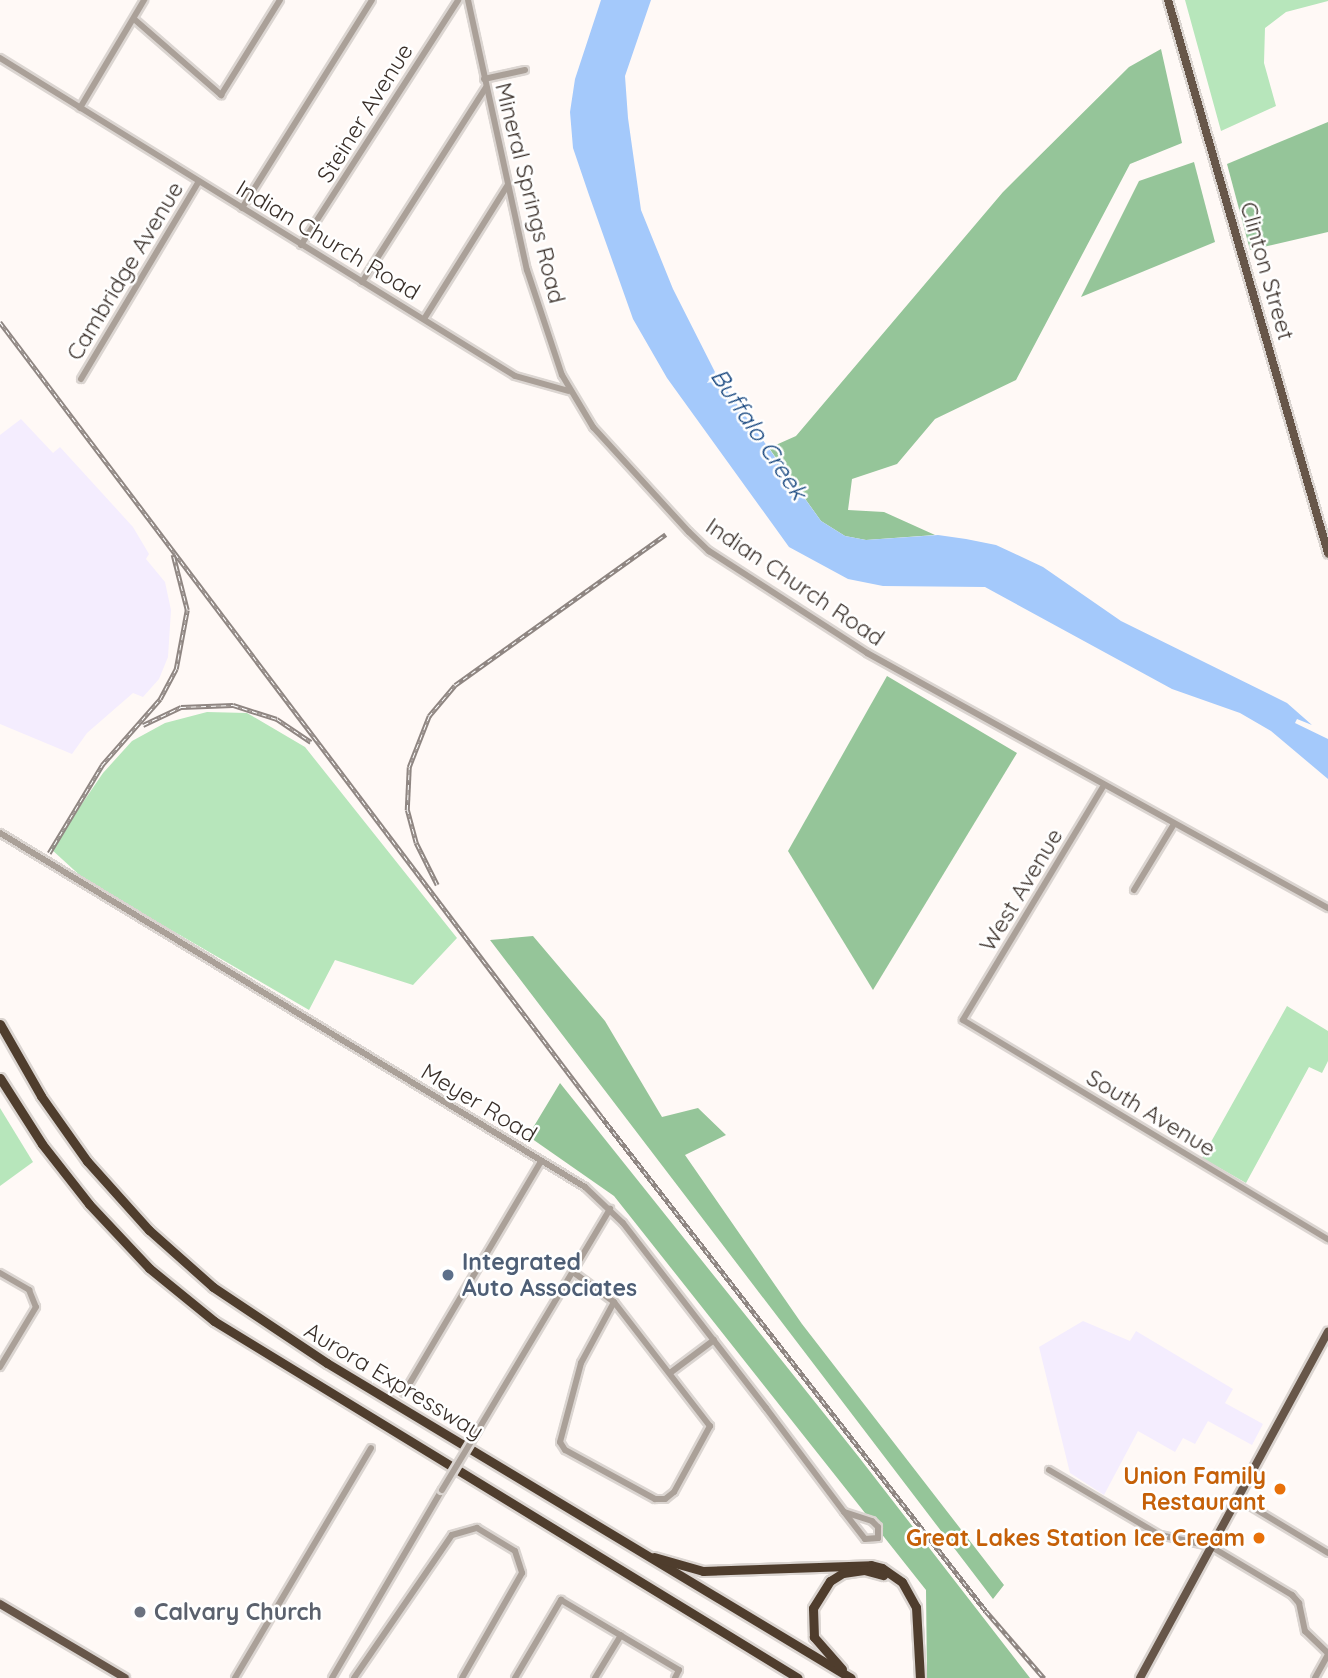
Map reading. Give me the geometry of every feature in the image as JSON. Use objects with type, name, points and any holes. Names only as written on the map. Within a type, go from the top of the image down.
[{"type":"highway","name":"Aurora Expressway","points":[[0,1024],[47,1105],[87,1161],[149,1230],[213,1287],[297,1344],[625,1545],[851,1678]]},
{"type":"highway","name":"Aurora Expressway","points":[[0,1077],[42,1144],[89,1205],[149,1268],[214,1321],[795,1677]]},
{"type":"highway","points":[[625,1545],[703,1571],[870,1565],[882,1568],[902,1582],[915,1607],[920,1678]]},
{"type":"highway","points":[[851,1678],[814,1637],[813,1608],[830,1581],[843,1573],[864,1570],[891,1579],[906,1596],[914,1623],[914,1678]]},
{"type":"main road","name":"Clinton Street","points":[[1168,0],[1328,553]]},
{"type":"main road","points":[[1140,1678],[1328,1332]]},
{"type":"main road","points":[[0,1604],[125,1678]]},
{"type":"street","points":[[80,108],[145,0]]},
{"type":"street","points":[[134,19],[221,95],[278,3],[268,0]]},
{"type":"street","points":[[242,208],[372,0]]},
{"type":"street","name":"Steiner Avenue","points":[[301,245],[458,0]]},
{"type":"street","name":"Mineral Springs Road","points":[[468,0],[527,270],[569,391]]},
{"type":"street","name":"Indian Church Road","points":[[0,58],[515,376],[569,391],[593,427],[709,551],[867,653],[1328,908]]},
{"type":"street","points":[[484,79],[526,70]]},
{"type":"street","points":[[362,282],[486,87]]},
{"type":"street","name":"Cambridge Avenue","points":[[81,379],[199,181]]},
{"type":"street","points":[[424,319],[507,186]]},
{"type":"street","name":"West Avenue","points":[[967,1013],[1104,786]]},
{"type":"street","points":[[1134,890],[1174,824]]},
{"type":"street","name":"Meyer Road","points":[[0,833],[541,1161],[610,1209],[714,1340],[844,1512],[865,1539],[878,1538],[878,1527],[872,1521],[844,1512]]},
{"type":"street","name":"South Avenue","points":[[967,1013],[963,1020],[1328,1239]]},
{"type":"street","points":[[404,1393],[541,1161]]},
{"type":"street","points":[[332,1678],[610,1209]]},
{"type":"street","points":[[573,1272],[614,1302],[710,1426],[688,1469],[665,1499],[655,1499],[565,1450],[559,1442],[581,1363],[614,1302]]},
{"type":"street","points":[[0,1273],[29,1290],[36,1307],[0,1367]]},
{"type":"street","points":[[670,1373],[714,1340]]},
{"type":"street","points":[[235,1678],[371,1448]]},
{"type":"street","points":[[1049,1470],[1160,1535],[1210,1546],[1292,1595],[1299,1603],[1305,1631],[1328,1654],[1315,1678]]},
{"type":"street","points":[[1237,1499],[1328,1553]]},
{"type":"street","points":[[354,1678],[452,1535],[477,1528],[514,1551],[522,1573],[462,1678]]},
{"type":"street","points":[[515,1678],[561,1600],[679,1670],[674,1678]]},
{"type":"street","points":[[595,1678],[621,1635]]},
{"type":"shaded area","points":[[21,419],[53,453],[60,447],[133,527],[149,554],[146,559],[165,582],[171,610],[168,657],[159,679],[143,697],[133,693],[87,733],[72,754],[0,724],[0,435]]},
{"type":"shaded area","points":[[1083,1321],[1130,1341],[1136,1331],[1233,1389],[1225,1403],[1263,1424],[1252,1445],[1208,1421],[1195,1444],[1183,1438],[1175,1452],[1138,1431],[1104,1495],[1070,1473],[1039,1347]]},
{"type":"green space","points":[[1185,0],[1328,1],[1286,12],[1265,28],[1264,63],[1276,106],[1221,131]]},
{"type":"green space","points":[[1161,49],[1182,143],[1130,164],[1016,380],[935,419],[897,464],[852,479],[848,510],[884,512],[935,535],[866,540],[845,536],[821,521],[769,448],[796,436],[1003,192],[1129,67]]},
{"type":"green space","points":[[1328,122],[1328,232],[1250,250],[1227,164]]},
{"type":"green space","points":[[1194,162],[1215,242],[1081,297],[1139,181]]},
{"type":"green space","points":[[887,676],[1017,753],[873,990],[788,851]]},
{"type":"green space","points":[[207,712],[247,713],[305,747],[457,938],[413,985],[335,960],[309,1010],[85,880],[51,849],[103,773],[132,741],[165,723]]},
{"type":"green space","points":[[533,936],[605,1021],[662,1117],[698,1108],[726,1135],[685,1155],[802,1324],[1004,1585],[993,1599],[490,940]]},
{"type":"green space","points":[[1287,1006],[1328,1031],[1328,1061],[1322,1073],[1309,1067],[1246,1183],[1202,1158]]},
{"type":"green space","points":[[560,1083],[858,1456],[1030,1678],[927,1678],[926,1590],[614,1196],[528,1136]]},
{"type":"green space","points":[[0,1108],[33,1162],[0,1186]]},
{"type":"water","points":[[601,0],[651,0],[625,76],[628,118],[641,210],[673,289],[718,378],[821,521],[845,536],[866,540],[938,535],[996,545],[1043,567],[1121,621],[1287,703],[1312,725],[1297,719],[1295,723],[1328,739],[1328,779],[1271,731],[1240,713],[1172,689],[985,587],[883,586],[848,579],[789,547],[667,378],[633,319],[589,195],[573,148],[570,112],[575,79]]},
{"type":"railway","points":[[0,322],[601,1116],[986,1611],[1044,1678]]},
{"type":"railway","points":[[437,885],[416,843],[407,810],[409,767],[429,716],[455,685],[666,534]]},
{"type":"railway","points":[[49,853],[102,765],[160,699],[176,669],[187,610],[173,555]]},
{"type":"railway","points":[[143,725],[181,707],[233,705],[277,719],[311,742]]},
{"type":"place","name":"Integrated Auto Associates","points":[[448,1275]]},
{"type":"place","name":"Union Family Restaurant","points":[[1280,1489]]},
{"type":"place","name":"Great Lakes Station Ice Cream","points":[[1259,1538]]},
{"type":"place","name":"Calvary Church","points":[[140,1612]]},
{"type":"water label","name":"Buffalo Creek","points":[[759,434]]}]
